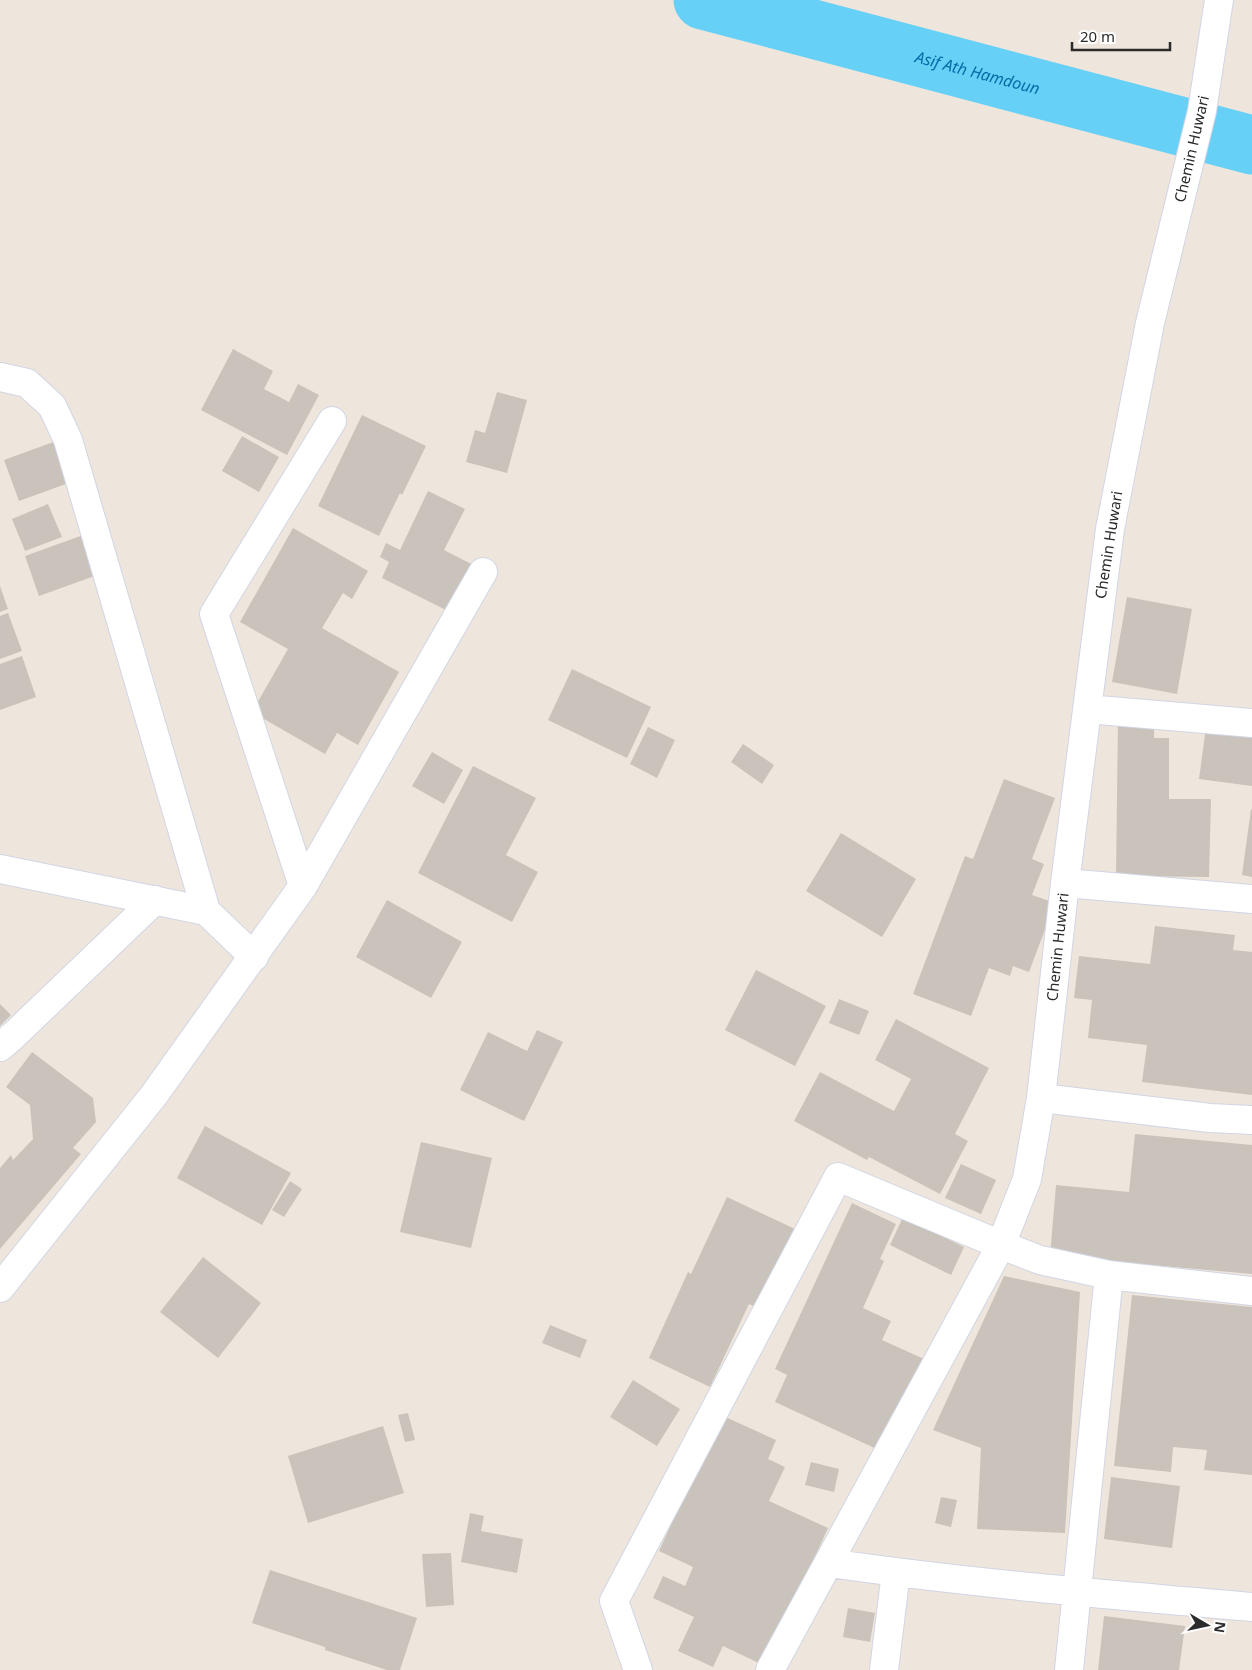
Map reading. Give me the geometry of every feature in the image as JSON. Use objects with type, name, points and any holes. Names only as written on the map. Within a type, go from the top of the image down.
[{"type":"street","name":"Chemin Huwari","points":[[770,1670],[1002,1245],[1027,1179],[1041,1098],[1065,883],[1110,529],[1150,324],[1202,111],[1220,0]]},
{"type":"street","points":[[0,377],[27,383],[46,400],[52,406],[68,440],[206,911],[254,957]]},
{"type":"street","points":[[303,886],[214,614],[332,420]]},
{"type":"street","points":[[0,1288],[154,1095],[303,886],[483,572]]},
{"type":"street","points":[[1087,709],[1252,723]]},
{"type":"street","points":[[0,869],[206,911]]},
{"type":"street","points":[[1065,883],[1252,899]]},
{"type":"street","points":[[0,1047],[155,900]]},
{"type":"street","points":[[1041,1098],[1210,1118],[1252,1120]]},
{"type":"street","points":[[638,1670],[614,1601],[838,1177],[1040,1260],[1109,1275],[1252,1291]]},
{"type":"street","points":[[1069,1670],[1109,1275]]},
{"type":"street","points":[[829,1562],[896,1572],[1076,1592],[1252,1607]]},
{"type":"street","points":[[884,1670],[896,1572]]},
{"type":"building","points":[[233,349],[273,371],[264,389],[289,402],[298,384],[319,395],[287,455],[201,410]]},
{"type":"building","points":[[497,392],[527,400],[507,473],[466,462],[475,430],[485,433]]},
{"type":"building","points":[[362,415],[426,446],[379,536],[318,506]]},
{"type":"building","points":[[242,436],[279,457],[259,492],[222,471]]},
{"type":"building","points":[[59,440],[74,481],[19,501],[4,460]]},
{"type":"building","points":[[428,491],[465,509],[444,550],[479,568],[456,615],[382,578],[389,562],[380,557],[386,543],[400,550]]},
{"type":"building","points":[[48,504],[62,537],[25,551],[12,519]]},
{"type":"building","points":[[293,528],[368,571],[352,599],[343,593],[322,628],[399,672],[358,745],[337,733],[325,754],[252,712],[288,649],[240,622]]},
{"type":"building","points":[[86,534],[100,574],[39,596],[25,556]]},
{"type":"building","points":[[0,586],[8,609],[0,612]]},
{"type":"building","points":[[1127,597],[1192,609],[1177,694],[1112,682]]},
{"type":"building","points":[[8,613],[22,651],[0,659],[0,616]]},
{"type":"building","points":[[22,656],[36,697],[0,710],[0,664]]},
{"type":"building","points":[[572,669],[651,707],[627,758],[548,720]]},
{"type":"building","points":[[1118,720],[1154,720],[1154,738],[1169,738],[1169,799],[1211,799],[1209,877],[1116,876]]},
{"type":"building","points":[[648,727],[675,740],[657,778],[630,764]]},
{"type":"building","points":[[1206,727],[1252,733],[1252,786],[1199,779]]},
{"type":"building","points":[[743,744],[774,765],[762,784],[731,762]]},
{"type":"building","points":[[432,752],[463,770],[444,804],[412,786]]},
{"type":"building","points":[[473,766],[536,798],[506,855],[538,872],[512,922],[418,873]]},
{"type":"building","points":[[1004,779],[1055,798],[1032,859],[1044,864],[1032,895],[1055,903],[1029,972],[1013,966],[1010,976],[989,968],[971,1016],[913,994],[965,856],[973,859]]},
{"type":"building","points":[[1252,810],[1252,877],[1242,875]]},
{"type":"building","points":[[841,833],[916,879],[882,937],[806,891]]},
{"type":"building","points":[[387,900],[462,942],[431,998],[356,957]]},
{"type":"building","points":[[1155,926],[1235,935],[1233,950],[1252,952],[1252,1095],[1142,1082],[1147,1045],[1088,1038],[1092,1000],[1074,998],[1079,956],[1150,964]]},
{"type":"building","points":[[756,970],[826,1006],[795,1066],[725,1030]]},
{"type":"building","points":[[839,999],[869,1011],[859,1035],[829,1023]]},
{"type":"building","points":[[0,1004],[11,1015],[0,1026]]},
{"type":"building","points":[[896,1019],[989,1068],[955,1134],[968,1141],[940,1194],[869,1157],[867,1160],[794,1121],[820,1072],[894,1111],[911,1079],[875,1060]]},
{"type":"building","points":[[537,1030],[563,1042],[524,1121],[460,1090],[488,1032],[527,1051]]},
{"type":"building","points":[[32,1052],[93,1098],[96,1122],[73,1148],[81,1154],[0,1249],[0,1168],[11,1155],[13,1160],[33,1139],[30,1105],[6,1087]]},
{"type":"building","points":[[205,1126],[291,1173],[262,1225],[177,1178]]},
{"type":"building","points":[[1135,1134],[1252,1145],[1252,1274],[1050,1256],[1056,1185],[1129,1192]]},
{"type":"building","points":[[421,1142],[492,1158],[471,1248],[400,1232]]},
{"type":"building","points":[[961,1164],[996,1180],[981,1214],[945,1198]]},
{"type":"building","points":[[290,1181],[302,1189],[284,1217],[272,1210]]},
{"type":"building","points":[[727,1197],[795,1229],[757,1308],[749,1304],[710,1387],[649,1358],[688,1272],[691,1274]]},
{"type":"building","points":[[852,1203],[896,1224],[880,1259],[884,1261],[863,1308],[891,1321],[882,1340],[924,1359],[881,1451],[775,1402],[787,1375],[775,1369]]},
{"type":"building","points":[[903,1217],[964,1247],[951,1275],[890,1245]]},
{"type":"building","points":[[203,1257],[261,1303],[218,1358],[160,1312]]},
{"type":"building","points":[[1004,1276],[1080,1292],[1065,1533],[977,1529],[981,1448],[933,1430]]},
{"type":"building","points":[[1132,1295],[1252,1307],[1252,1475],[1204,1470],[1207,1450],[1173,1447],[1171,1472],[1114,1466]]},
{"type":"building","points":[[550,1325],[587,1340],[580,1358],[542,1343]]},
{"type":"building","points":[[633,1380],[680,1409],[657,1446],[610,1417]]},
{"type":"building","points":[[408,1413],[415,1440],[405,1442],[398,1415]]},
{"type":"building","points":[[721,1415],[776,1440],[768,1459],[785,1467],[769,1501],[828,1528],[765,1666],[723,1646],[713,1667],[678,1651],[694,1617],[653,1598],[663,1576],[685,1586],[693,1567],[659,1551]]},
{"type":"building","points":[[383,1426],[404,1493],[308,1523],[288,1456]]},
{"type":"building","points":[[811,1462],[839,1469],[834,1492],[805,1485]]},
{"type":"building","points":[[1111,1477],[1180,1486],[1172,1548],[1104,1539]]},
{"type":"building","points":[[941,1497],[957,1500],[951,1527],[935,1523]]},
{"type":"building","points":[[470,1513],[484,1516],[481,1531],[523,1539],[517,1573],[461,1562]]},
{"type":"building","points":[[451,1553],[454,1605],[426,1607],[422,1554]]},
{"type":"building","points":[[270,1570],[417,1618],[400,1670],[387,1670],[252,1623]]},
{"type":"building","points":[[848,1608],[875,1613],[870,1642],[843,1637]]},
{"type":"building","points":[[1104,1616],[1185,1626],[1179,1670],[1098,1670]]},
{"type":"waterway","name":"Asif Ath Hamdoun","points":[[703,0],[1252,145]]}]
